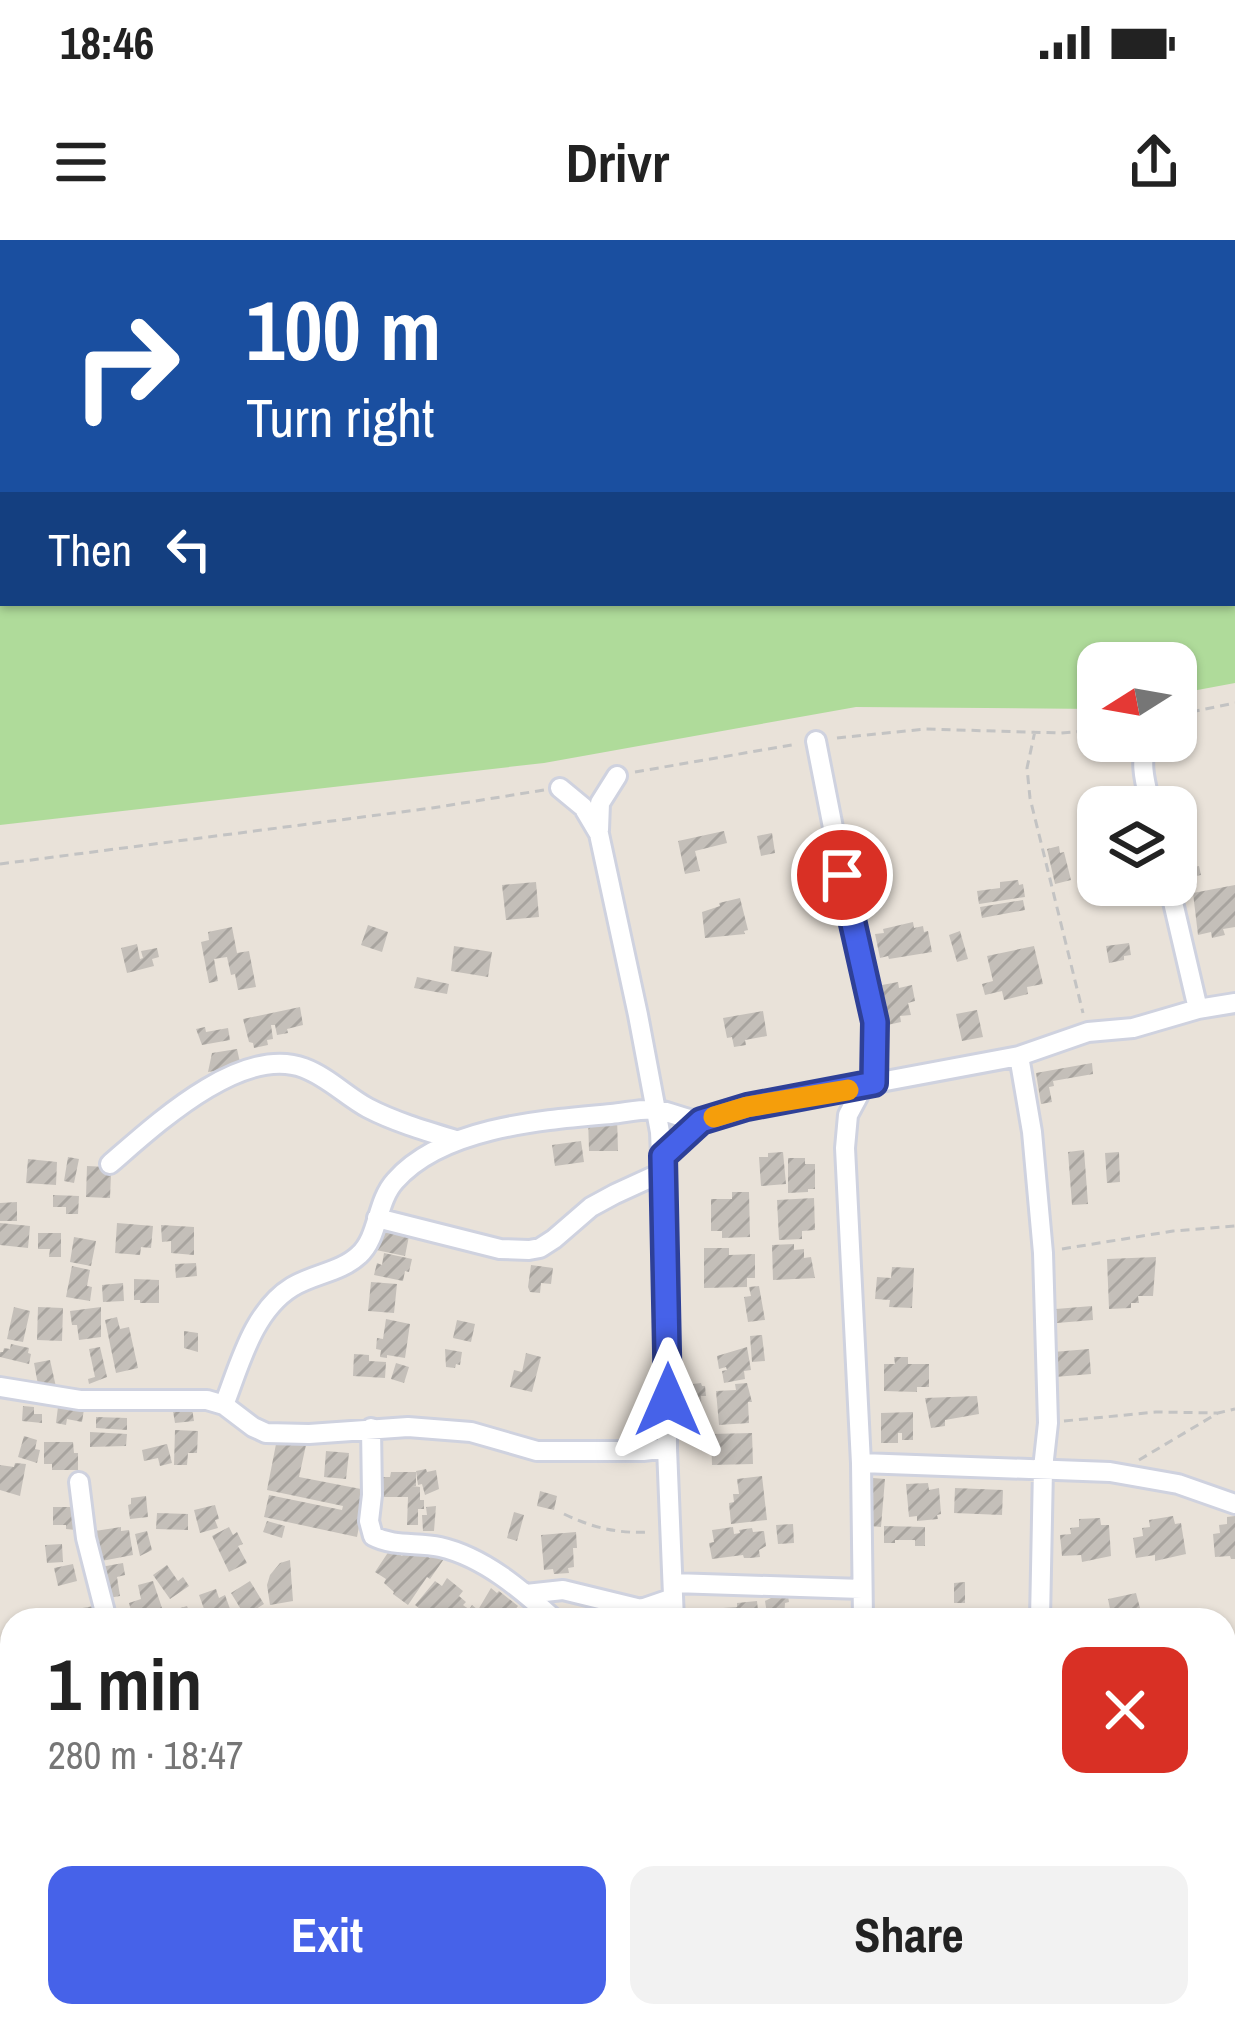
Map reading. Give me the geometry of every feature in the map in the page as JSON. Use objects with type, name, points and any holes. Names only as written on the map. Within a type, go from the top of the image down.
[{"type":"street","points":[[816,741],[875,1022],[868,1085],[851,1107],[846,1125],[863,1608]]},
{"type":"street","points":[[617,776],[600,803],[599,835],[657,1110],[663,1164],[674,1608]]},
{"type":"street","points":[[560,788],[583,807],[599,835]]},
{"type":"street","points":[[1174,906],[1198,1010]]},
{"type":"street","points":[[224,1405],[256,1327],[271,1305],[294,1286],[363,1252],[392,1184],[429,1153],[456,1140],[549,1119],[657,1110],[701,1121],[747,1107],[1019,1057],[1088,1032],[1132,1028],[1235,1003]]},
{"type":"street","points":[[1019,1057],[1032,1132],[1043,1253],[1048,1423],[1040,1608]]},
{"type":"street","points":[[110,1163],[208,1087],[262,1066],[282,1064],[321,1076],[390,1118],[456,1140]]},
{"type":"street","points":[[816,1096],[831,1105],[846,1125]]},
{"type":"street","points":[[376,1218],[500,1249],[540,1248],[591,1207],[663,1164],[701,1121]]},
{"type":"street","points":[[0,1387],[80,1400],[195,1400],[224,1405],[266,1433],[408,1427],[471,1432],[537,1451],[667,1448]]},
{"type":"street","points":[[370,1428],[369,1521],[373,1535],[386,1543],[442,1547],[490,1569],[542,1608]]},
{"type":"street","points":[[861,1463],[1110,1472],[1178,1484],[1235,1504]]},
{"type":"street","points":[[79,1482],[86,1538],[103,1608]]},
{"type":"street","points":[[644,1608],[673,1591],[862,1589]]},
{"type":"street","points":[[526,1594],[562,1590],[633,1608]]},
{"type":"path","points":[[1197,711],[1235,704]]},
{"type":"path","points":[[1034,731],[1027,768],[1030,798],[1088,1032]]},
{"type":"path","points":[[1043,1253],[1149,1234],[1235,1226]]},
{"type":"path","points":[[1048,1423],[1235,1409]]},
{"type":"path","points":[[1110,1472],[1146,1457],[1218,1413]]},
{"type":"path","points":[[564,1514],[615,1532],[671,1531]]},
{"type":"green space","points":[[0,606],[1235,606],[1235,683],[1197,690],[1197,642],[1077,642],[1077,709],[856,707],[544,763],[0,825]]},
{"type":"building","points":[[724,831],[727,843],[695,851],[700,871],[685,874],[678,841]]},
{"type":"building","points":[[772,833],[775,853],[761,856],[757,836]]},
{"type":"building","points":[[1059,846],[1071,880],[1055,884],[1047,849]]},
{"type":"building","points":[[1018,880],[1025,897],[979,904],[977,891]]},
{"type":"building","points":[[536,882],[539,917],[506,920],[502,885]]},
{"type":"building","points":[[1235,885],[1235,927],[1212,938],[1211,932],[1198,935],[1197,892]]},
{"type":"building","points":[[740,898],[745,934],[705,938],[702,912]]},
{"type":"building","points":[[1023,900],[1025,910],[982,918],[980,907]]},
{"type":"building","points":[[913,922],[914,928],[923,926],[928,931],[932,952],[880,958],[875,934]]},
{"type":"building","points":[[368,925],[388,932],[382,952],[361,945]]},
{"type":"building","points":[[232,927],[237,953],[249,951],[256,987],[238,990],[227,957],[214,959],[218,981],[209,983],[201,942],[209,940],[208,932]]},
{"type":"building","points":[[960,931],[968,959],[957,962],[949,935]]},
{"type":"building","points":[[1129,943],[1131,955],[1109,963],[1106,946]]},
{"type":"building","points":[[137,944],[140,959],[141,951],[157,948],[159,957],[152,959],[154,966],[127,973],[121,948]]},
{"type":"building","points":[[454,946],[492,952],[488,977],[451,971]]},
{"type":"building","points":[[1034,946],[1043,984],[1004,1000],[1002,991],[985,995],[982,984],[993,981],[987,956]]},
{"type":"building","points":[[417,977],[449,984],[447,994],[414,988]]},
{"type":"building","points":[[898,982],[899,988],[912,985],[911,1015],[883,1026],[877,991]]},
{"type":"building","points":[[300,1007],[303,1025],[277,1035],[271,1025],[273,1039],[267,1040],[268,1045],[254,1048],[249,1042],[243,1019]]},
{"type":"building","points":[[977,1010],[983,1037],[962,1041],[956,1014]]},
{"type":"building","points":[[763,1011],[767,1036],[734,1047],[723,1018]]},
{"type":"building","points":[[205,1027],[206,1032],[228,1028],[230,1040],[202,1045],[196,1029]]},
{"type":"building","points":[[237,1049],[241,1067],[208,1072],[212,1053]]},
{"type":"building","points":[[1092,1063],[1093,1074],[1053,1081],[1054,1086],[1049,1087],[1052,1102],[1041,1104],[1036,1073]]},
{"type":"building","points":[[588,1117],[617,1117],[618,1151],[589,1151]]},
{"type":"building","points":[[581,1141],[584,1162],[555,1166],[552,1145]]},
{"type":"building","points":[[1084,1150],[1088,1204],[1072,1205],[1068,1152]]},
{"type":"building","points":[[783,1152],[786,1184],[761,1186],[759,1157]]},
{"type":"building","points":[[1119,1152],[1120,1182],[1107,1183],[1105,1153]]},
{"type":"building","points":[[68,1157],[79,1159],[74,1183],[64,1181]]},
{"type":"building","points":[[788,1158],[805,1158],[805,1164],[815,1164],[815,1189],[788,1193]]},
{"type":"building","points":[[28,1159],[57,1162],[56,1185],[26,1183]]},
{"type":"building","points":[[87,1166],[107,1167],[110,1198],[86,1197]]},
{"type":"building","points":[[732,1192],[749,1192],[750,1237],[722,1238],[722,1231],[711,1231],[711,1199],[732,1199]]},
{"type":"building","points":[[53,1195],[79,1196],[78,1214],[53,1207]]},
{"type":"building","points":[[814,1198],[815,1230],[802,1231],[802,1239],[779,1240],[777,1200]]},
{"type":"building","points":[[17,1202],[17,1221],[0,1221],[0,1203]]},
{"type":"building","points":[[0,1223],[30,1226],[28,1248],[0,1245]]},
{"type":"building","points":[[117,1223],[153,1226],[151,1248],[141,1247],[140,1255],[115,1253]]},
{"type":"building","points":[[161,1225],[194,1227],[194,1255],[171,1253],[171,1241],[162,1242]]},
{"type":"building","points":[[380,1225],[410,1231],[405,1256],[376,1250]]},
{"type":"building","points":[[38,1233],[61,1233],[61,1257],[49,1257],[50,1249],[38,1249]]},
{"type":"building","points":[[74,1237],[96,1241],[91,1266],[70,1262]]},
{"type":"building","points":[[794,1244],[794,1250],[804,1249],[804,1258],[811,1257],[815,1278],[773,1280],[772,1245]]},
{"type":"building","points":[[704,1248],[729,1248],[729,1255],[755,1254],[755,1278],[747,1278],[747,1287],[704,1288]]},
{"type":"building","points":[[384,1253],[412,1259],[403,1281],[374,1275]]},
{"type":"building","points":[[1156,1257],[1153,1296],[1138,1296],[1139,1303],[1131,1303],[1131,1308],[1109,1309],[1107,1259]]},
{"type":"building","points":[[196,1263],[197,1276],[176,1278],[175,1264]]},
{"type":"building","points":[[531,1265],[553,1268],[551,1284],[541,1283],[540,1293],[528,1287]]},
{"type":"building","points":[[72,1266],[90,1270],[90,1301],[66,1297]]},
{"type":"building","points":[[892,1267],[914,1268],[912,1308],[889,1307],[890,1300],[875,1299],[877,1277],[891,1278]]},
{"type":"building","points":[[134,1279],[159,1280],[159,1303],[134,1300]]},
{"type":"building","points":[[371,1282],[397,1284],[394,1313],[368,1311]]},
{"type":"building","points":[[123,1283],[124,1301],[103,1302],[102,1285]]},
{"type":"building","points":[[759,1286],[765,1320],[748,1322],[744,1297],[751,1296],[749,1287]]},
{"type":"building","points":[[1092,1306],[1093,1320],[1057,1323],[1056,1309]]},
{"type":"building","points":[[14,1307],[30,1311],[23,1342],[7,1339]]},
{"type":"building","points":[[38,1307],[63,1308],[62,1341],[37,1340]]},
{"type":"building","points":[[101,1307],[101,1337],[79,1340],[70,1311]]},
{"type":"building","points":[[117,1317],[120,1329],[129,1327],[138,1368],[116,1373],[105,1320]]},
{"type":"building","points":[[386,1319],[410,1324],[405,1358],[380,1357],[381,1350],[376,1349]]},
{"type":"building","points":[[457,1320],[475,1324],[471,1342],[453,1338]]},
{"type":"building","points":[[184,1331],[198,1333],[198,1352],[184,1348]]},
{"type":"building","points":[[762,1335],[765,1361],[752,1362],[750,1336]]},
{"type":"building","points":[[11,1344],[29,1348],[29,1364],[0,1357]]},
{"type":"building","points":[[100,1347],[107,1377],[89,1384],[88,1379],[95,1377],[89,1349]]},
{"type":"building","points":[[747,1347],[751,1370],[744,1371],[745,1379],[724,1383],[722,1371],[727,1370],[719,1369],[717,1356]]},
{"type":"building","points":[[445,1349],[462,1352],[460,1365],[446,1367]]},
{"type":"building","points":[[1089,1349],[1091,1374],[1055,1377],[1053,1352]]},
{"type":"building","points":[[526,1353],[541,1357],[532,1392],[510,1387],[514,1370],[522,1372]]},
{"type":"building","points":[[354,1354],[386,1362],[385,1378],[353,1376]]},
{"type":"building","points":[[894,1357],[908,1357],[908,1364],[929,1364],[929,1387],[917,1387],[917,1392],[884,1391],[884,1364],[895,1364]]},
{"type":"building","points":[[50,1360],[56,1387],[39,1390],[34,1363]]},
{"type":"building","points":[[396,1363],[409,1367],[404,1383],[391,1379]]},
{"type":"building","points":[[701,1383],[706,1396],[701,1396],[702,1423],[687,1423],[686,1392],[693,1392],[693,1384]]},
{"type":"building","points":[[747,1383],[752,1402],[748,1402],[749,1423],[719,1425],[716,1391],[736,1390],[735,1384]]},
{"type":"building","points":[[977,1396],[979,1414],[945,1420],[945,1426],[931,1428],[925,1398]]},
{"type":"building","points":[[59,1399],[84,1409],[82,1422],[56,1423]]},
{"type":"building","points":[[191,1402],[194,1421],[175,1423],[172,1405]]},
{"type":"building","points":[[23,1406],[42,1414],[42,1423],[22,1421]]},
{"type":"building","points":[[913,1412],[913,1440],[902,1440],[898,1433],[898,1443],[881,1443],[881,1413]]},
{"type":"building","points":[[96,1417],[127,1418],[127,1430],[96,1428]]},
{"type":"building","points":[[705,1429],[708,1450],[701,1451],[700,1444],[694,1445],[692,1432]]},
{"type":"building","points":[[175,1430],[198,1431],[197,1453],[188,1453],[187,1465],[174,1465]]},
{"type":"building","points":[[90,1432],[127,1434],[126,1446],[90,1447]]},
{"type":"building","points":[[752,1433],[753,1464],[712,1465],[711,1434]]},
{"type":"building","points":[[24,1436],[37,1440],[37,1463],[18,1457]]},
{"type":"building","points":[[277,1439],[306,1445],[299,1477],[366,1490],[357,1537],[264,1517],[269,1495],[342,1510],[343,1506],[267,1490]]},
{"type":"building","points":[[44,1442],[73,1442],[78,1470],[52,1470],[52,1464],[44,1464]]},
{"type":"building","points":[[167,1444],[172,1463],[160,1466],[158,1458],[144,1461],[142,1450]]},
{"type":"building","points":[[326,1451],[349,1453],[346,1479],[324,1477]]},
{"type":"building","points":[[15,1463],[26,1464],[20,1496],[0,1490],[0,1465],[14,1467]]},
{"type":"building","points":[[436,1470],[439,1489],[425,1495],[416,1471]]},
{"type":"building","points":[[391,1472],[416,1472],[416,1486],[412,1486],[420,1487],[420,1500],[424,1500],[424,1509],[418,1509],[418,1525],[407,1525],[408,1497],[380,1497],[380,1477],[390,1477]]},
{"type":"building","points":[[762,1476],[767,1520],[731,1524],[729,1503],[734,1502],[733,1494],[739,1494],[737,1479]]},
{"type":"building","points":[[873,1478],[885,1479],[881,1527],[870,1526]]},
{"type":"building","points":[[928,1483],[929,1490],[939,1488],[941,1514],[938,1519],[917,1521],[917,1516],[909,1517],[906,1484]]},
{"type":"building","points":[[955,1488],[1003,1490],[1002,1515],[954,1513]]},
{"type":"building","points":[[540,1491],[557,1496],[554,1510],[537,1506]]},
{"type":"building","points":[[146,1496],[148,1517],[130,1519],[131,1498]]},
{"type":"building","points":[[215,1505],[218,1528],[200,1533],[194,1510]]},
{"type":"building","points":[[436,1506],[434,1531],[423,1531],[426,1507]]},
{"type":"building","points":[[53,1507],[76,1507],[76,1530],[53,1525]]},
{"type":"building","points":[[514,1512],[524,1515],[517,1541],[507,1538]]},
{"type":"building","points":[[157,1513],[188,1514],[188,1530],[156,1529]]},
{"type":"building","points":[[1173,1516],[1175,1524],[1181,1523],[1186,1554],[1155,1561],[1155,1555],[1136,1558],[1133,1538],[1143,1536],[1142,1528],[1150,1527],[1149,1520]]},
{"type":"building","points":[[1235,1516],[1235,1559],[1215,1557],[1213,1534],[1220,1533],[1219,1525],[1227,1524],[1227,1517]]},
{"type":"building","points":[[1100,1518],[1101,1525],[1109,1525],[1111,1556],[1082,1562],[1081,1555],[1062,1556],[1060,1535],[1071,1534],[1070,1528],[1079,1527],[1079,1519]]},
{"type":"building","points":[[267,1521],[285,1526],[282,1538],[263,1532]]},
{"type":"building","points":[[793,1524],[794,1543],[778,1544],[776,1525]]},
{"type":"building","points":[[884,1526],[925,1527],[925,1546],[915,1546],[915,1540],[884,1543]]},
{"type":"building","points":[[121,1527],[121,1531],[129,1530],[133,1555],[96,1562],[95,1531]]},
{"type":"building","points":[[229,1527],[243,1544],[238,1546],[247,1563],[229,1572],[212,1536]]},
{"type":"building","points":[[733,1527],[734,1534],[752,1528],[753,1532],[764,1531],[766,1546],[759,1550],[760,1557],[712,1559],[712,1530]]},
{"type":"building","points":[[147,1531],[152,1550],[140,1556],[135,1534]]},
{"type":"building","points":[[576,1532],[574,1567],[568,1568],[569,1573],[544,1570],[541,1535]]},
{"type":"building","points":[[62,1544],[63,1562],[47,1563],[45,1545]]},
{"type":"building","points":[[391,1548],[402,1556],[408,1549],[430,1558],[436,1549],[446,1556],[408,1605],[375,1572]]},
{"type":"building","points":[[290,1560],[293,1601],[270,1605],[270,1575]]},
{"type":"building","points":[[123,1563],[125,1575],[117,1577],[120,1596],[103,1599],[95,1568]]},
{"type":"building","points":[[73,1564],[77,1581],[58,1586],[54,1568]]},
{"type":"building","points":[[167,1565],[178,1581],[183,1577],[189,1586],[170,1599],[153,1575]]},
{"type":"building","points":[[447,1578],[463,1591],[459,1596],[467,1608],[415,1605],[435,1581],[442,1586]]},
{"type":"building","points":[[153,1581],[162,1608],[130,1608],[129,1603],[141,1599],[138,1585]]},
{"type":"building","points":[[250,1581],[264,1604],[240,1608],[231,1593]]},
{"type":"building","points":[[965,1582],[965,1603],[954,1603],[954,1583]]},
{"type":"building","points":[[491,1588],[518,1606],[516,1608],[479,1608]]},
{"type":"building","points":[[216,1589],[219,1598],[225,1595],[230,1608],[204,1608],[199,1595]]},
{"type":"building","points":[[787,1590],[785,1608],[766,1608],[765,1601]]},
{"type":"building","points":[[1136,1593],[1140,1608],[1110,1608],[1108,1599]]},
{"type":"building","points":[[757,1601],[758,1608],[723,1608],[737,1607],[737,1603]]},
{"type":"slow traffic","points":[[714,1117],[848,1090]]},
{"type":"route","points":[[668,1400],[663,1156],[701,1121],[747,1107],[874,1083],[875,1022],[842,875]]}]
